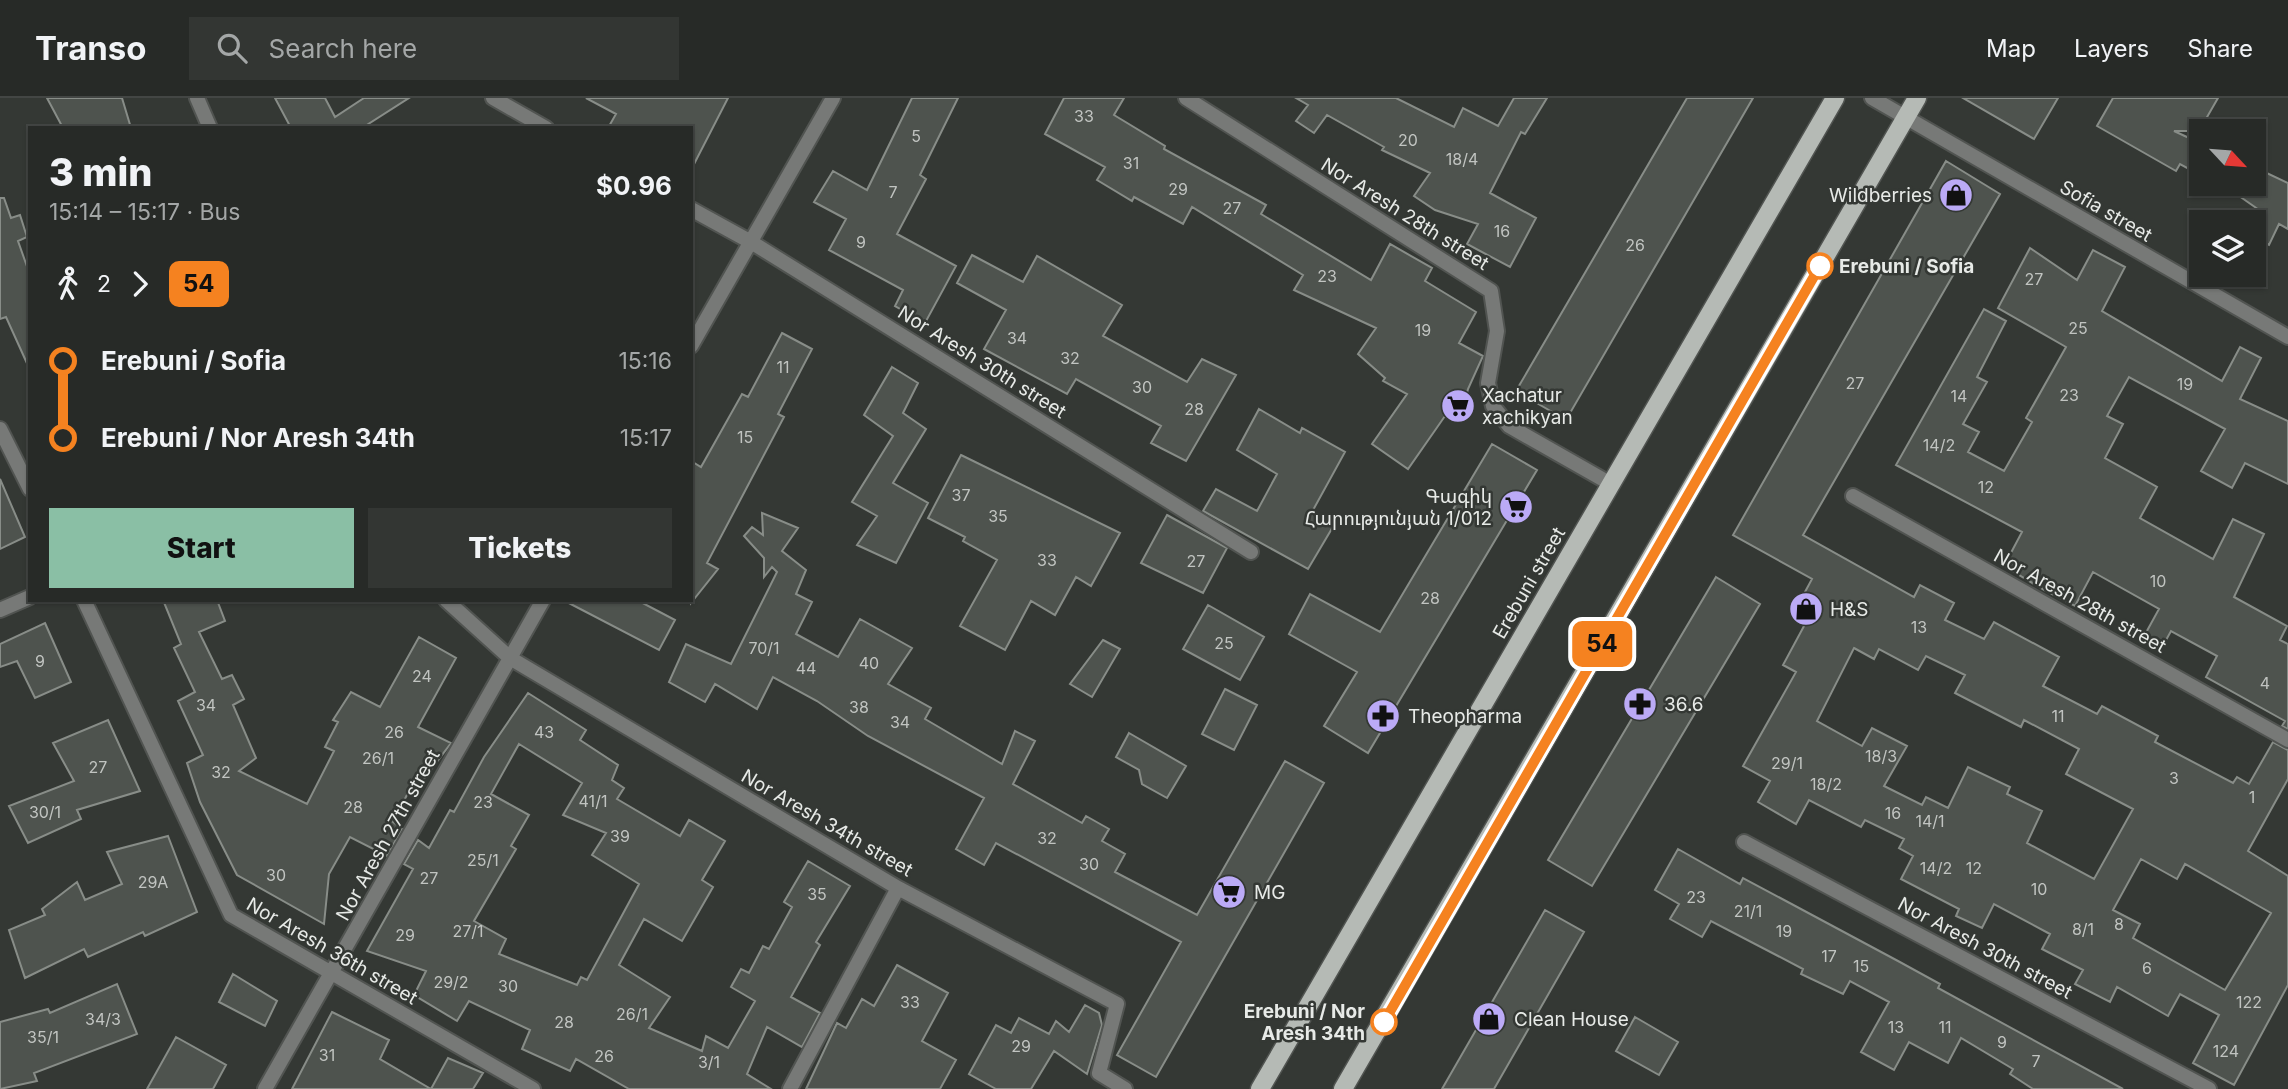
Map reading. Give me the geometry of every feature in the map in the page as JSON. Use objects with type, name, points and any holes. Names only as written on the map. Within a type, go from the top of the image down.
[{"type":"main road","name":"Erebuni street","points":[[1260,1089],[1835,98]]},
{"type":"main road","points":[[1343,1089],[1917,98]]},
{"type":"street","points":[[197,98],[209,126]]},
{"type":"street","points":[[493,98],[542,126]]},
{"type":"street","points":[[693,343],[833,98]]},
{"type":"street","name":"Nor Aresh 28th street","points":[[1186,98],[1491,291],[1497,331],[1488,383],[1493,406],[1509,426],[1611,484]]},
{"type":"street","name":"Sofia street","points":[[1872,98],[2288,337]]},
{"type":"street","name":"Nor Aresh 30th street","points":[[693,210],[751,242],[1251,552]]},
{"type":"street","points":[[0,429],[28,485]]},
{"type":"street","name":"Nor Aresh 28th street","points":[[1853,496],[2288,740]]},
{"type":"street","points":[[0,610],[28,598]]},
{"type":"street","name":"Nor Aresh 36th street","points":[[85,602],[231,915],[533,1089]]},
{"type":"street","name":"Nor Aresh 34th street","points":[[448,602],[510,659],[898,888],[1117,1004],[1099,1073],[1125,1089]]},
{"type":"street","name":"Nor Aresh 27th street","points":[[265,1089],[542,602]]},
{"type":"street","name":"Nor Aresh 30th street","points":[[1744,842],[2209,1089]]},
{"type":"street","points":[[790,1089],[898,888]]},
{"type":"building","points":[[47,98],[122,98],[130,126],[62,126]]},
{"type":"building","points":[[275,98],[325,98],[335,117],[364,98],[409,98],[365,126],[290,126]]},
{"type":"building","points":[[586,98],[728,98],[693,166],[693,126],[609,126],[616,114]]},
{"type":"building","points":[[912,98],[958,98],[920,175],[926,179],[897,234],[956,266],[925,323],[895,306],[903,290],[829,250],[846,219],[814,202],[833,171],[867,190]]},
{"type":"building","points":[[1064,98],[1124,98],[1114,115],[1165,146],[1164,149],[1266,205],[1261,214],[1371,280],[1390,244],[1432,268],[1425,281],[1476,312],[1459,343],[1483,356],[1468,389],[1461,416],[1453,413],[1451,420],[1445,416],[1408,469],[1372,444],[1407,394],[1383,381],[1385,378],[1358,354],[1376,328],[1294,290],[1303,275],[1192,207],[1183,224],[1134,197],[1132,201],[1097,180],[1105,167],[1045,134]]},
{"type":"building","points":[[1296,98],[1396,98],[1454,127],[1463,108],[1498,126],[1514,98],[1547,98],[1525,134],[1521,132],[1490,193],[1536,218],[1510,267],[1467,244],[1478,224],[1435,210],[1414,196],[1430,173],[1382,150],[1384,147],[1327,115],[1314,133],[1296,121],[1308,105]]},
{"type":"building","points":[[1687,98],[1753,98],[1566,420],[1516,391]]},
{"type":"building","points":[[1963,98],[2058,98],[2034,139]]},
{"type":"building","points":[[2113,98],[2218,98],[2206,119],[2189,119],[2189,131],[2174,131],[2189,138],[2189,169],[2180,164],[2176,171],[2097,126]]},
{"type":"building","points":[[1946,161],[2000,194],[1803,535],[1914,597],[1920,585],[1954,603],[1945,620],[1984,639],[1994,622],[2059,657],[2043,686],[2097,714],[2102,706],[2158,736],[2155,742],[2233,783],[2237,777],[2249,784],[2273,742],[2288,750],[2288,779],[2248,851],[2288,876],[2288,985],[2234,1085],[2193,1063],[2219,1015],[2180,994],[2168,1016],[2117,987],[2110,1002],[2075,984],[2083,970],[2042,949],[2050,934],[1994,904],[1982,928],[1956,916],[1959,909],[1901,879],[1913,856],[1899,848],[1904,839],[1865,820],[1861,827],[1809,800],[1796,824],[1758,802],[1770,781],[1743,766],[1796,672],[1783,665],[1818,600],[1805,592],[1812,579],[1733,535]],"holes":[[[1854,648],[1874,659],[1879,649],[1918,670],[1926,656],[1965,675],[1955,693],[2021,727],[2024,720],[2079,749],[2066,774],[2133,809],[2094,879],[2027,843],[2042,811],[2007,794],[2010,787],[1968,767],[1948,808],[1926,797],[1922,805],[1884,786],[1907,746],[1872,728],[1862,746],[1817,721]],[[2141,859],[2177,879],[2185,864],[2271,913],[2225,990],[2133,938],[2140,924],[2113,910]]]},
{"type":"building","points":[[2266,173],[2288,183],[2288,229],[2279,224],[2269,245],[2266,243],[2266,210],[2259,210],[2239,196],[2266,196]]},
{"type":"building","points":[[0,198],[4,198],[11,218],[20,215],[27,237],[18,241],[28,269],[28,366],[6,317],[0,319]]},
{"type":"building","points":[[2030,248],[2077,280],[2093,250],[2125,267],[2102,311],[2222,381],[2240,347],[2261,358],[2240,399],[2288,421],[2288,484],[2245,463],[2232,488],[2201,471],[2225,429],[2129,377],[2107,416],[2123,424],[2105,458],[2157,487],[2140,518],[2213,559],[2233,519],[2264,534],[2234,597],[2287,626],[2280,640],[2288,644],[2288,729],[2282,726],[2285,721],[2206,677],[2217,656],[2171,631],[2160,651],[2142,640],[2159,609],[2093,572],[2075,606],[2044,590],[2004,566],[2022,532],[1896,465],[1984,309],[2006,321],[1977,377],[1987,382],[1963,424],[1979,432],[1968,452],[2004,471],[2032,422],[2026,418],[2066,347],[1998,308]]},
{"type":"building","points":[[972,255],[1023,282],[1037,256],[1122,305],[1103,336],[1187,382],[1202,359],[1236,375],[1186,461],[1151,443],[1161,426],[1076,379],[1067,394],[984,349],[1006,310],[957,283]]},
{"type":"building","points":[[782,333],[812,349],[778,414],[784,417],[707,563],[718,569],[693,600],[693,462],[701,467],[742,394],[748,397]]},
{"type":"building","points":[[892,367],[918,383],[903,413],[926,429],[893,483],[928,503],[896,563],[857,545],[877,516],[852,502],[893,436],[864,415]]},
{"type":"building","points":[[1259,409],[1300,433],[1302,428],[1345,452],[1312,512],[1334,525],[1308,569],[1203,511],[1216,489],[1257,511],[1277,474],[1237,450]]},
{"type":"building","points":[[1492,444],[1537,470],[1368,753],[1324,726],[1357,672],[1289,634],[1310,594],[1380,632]]},
{"type":"building","points":[[961,455],[1120,533],[1091,586],[1076,577],[1055,615],[1031,601],[1005,650],[960,626],[997,560],[963,541],[965,537],[928,518]]},
{"type":"building","points":[[0,479],[25,537],[0,549]]},
{"type":"building","points":[[762,513],[798,528],[782,551],[806,570],[796,594],[812,602],[796,634],[838,657],[860,619],[912,648],[888,684],[931,708],[925,719],[1002,764],[1015,731],[1035,741],[1013,784],[1082,823],[1086,816],[1109,829],[1102,841],[1125,854],[1115,872],[1197,915],[1285,761],[1324,783],[1156,1077],[1117,1055],[1181,942],[996,843],[984,865],[956,849],[984,798],[868,736],[817,701],[773,677],[757,709],[715,684],[705,702],[669,682],[686,644],[731,664],[777,572],[772,567],[764,577],[764,558],[744,536],[752,527],[763,535]]},
{"type":"building","points":[[1167,515],[1227,548],[1203,593],[1141,563]]},
{"type":"building","points":[[1716,577],[1760,604],[1592,886],[1548,860]]},
{"type":"building","points":[[164,602],[218,602],[225,621],[199,632],[222,679],[232,675],[244,699],[233,705],[256,758],[239,771],[307,804],[334,751],[325,747],[338,722],[333,720],[351,692],[380,707],[419,637],[456,658],[418,727],[451,743],[415,791],[410,789],[393,822],[402,829],[387,856],[350,837],[329,874],[324,924],[237,875],[200,802],[187,763],[203,755],[178,701],[195,692],[174,648],[181,644]]},
{"type":"building","points":[[567,602],[641,602],[675,620],[659,650]]},
{"type":"building","points":[[1208,605],[1264,637],[1240,680],[1183,649]]},
{"type":"building","points":[[45,623],[71,682],[35,698],[17,661],[0,667],[0,644]]},
{"type":"building","points":[[1103,640],[1120,649],[1092,697],[1070,684]]},
{"type":"building","points":[[1225,689],[1257,705],[1234,750],[1202,734]]},
{"type":"building","points":[[528,693],[586,730],[580,740],[618,765],[612,780],[624,788],[617,799],[680,836],[689,820],[725,841],[702,880],[713,887],[682,941],[644,919],[619,965],[670,997],[649,1028],[702,1051],[706,1036],[728,1048],[755,1001],[731,987],[741,969],[749,973],[763,946],[769,949],[792,907],[784,902],[808,861],[850,886],[816,942],[820,945],[791,997],[820,1013],[802,1047],[767,1027],[747,1074],[771,1089],[629,1089],[576,1059],[570,1071],[522,1049],[530,1030],[469,1001],[457,1021],[414,995],[426,971],[367,951],[413,869],[404,864],[418,840],[429,848],[450,810],[454,812],[484,757]],"holes":[[[519,744],[582,783],[563,815],[606,833],[592,855],[639,884],[587,980],[581,977],[577,985],[499,954],[506,939],[474,921],[516,849],[511,846],[529,815],[491,794]]]},
{"type":"building","points":[[108,720],[140,791],[77,810],[81,819],[28,843],[9,806],[74,781],[53,743]]},
{"type":"building","points":[[1129,733],[1186,766],[1167,798],[1142,784],[1139,770],[1116,757]]},
{"type":"building","points":[[168,836],[197,912],[145,936],[143,932],[88,957],[84,949],[25,978],[9,930],[45,915],[42,909],[77,882],[85,900],[122,884],[107,852]]},
{"type":"building","points":[[1678,849],[1740,884],[1743,878],[1898,961],[1940,984],[1938,988],[2123,1089],[2033,1089],[2010,1074],[2013,1069],[1961,1038],[1948,1063],[1909,1042],[1894,1070],[1861,1052],[1889,1002],[1850,981],[1843,994],[1801,974],[1803,969],[1711,921],[1702,937],[1670,919],[1679,904],[1655,890]]},
{"type":"building","points":[[1545,910],[1584,932],[1494,1089],[1442,1089]]},
{"type":"building","points":[[897,965],[948,993],[922,1041],[956,1060],[940,1089],[806,1089],[837,1023],[846,1028],[862,999],[874,1006]]},
{"type":"building","points":[[233,974],[277,1001],[265,1026],[219,1002]]},
{"type":"building","points":[[117,984],[137,1034],[34,1073],[37,1081],[0,1089],[0,1022],[48,1009],[50,1013]]},
{"type":"building","points":[[1085,1005],[1099,1013],[1102,1025],[1087,1074],[1054,1051],[1031,1089],[996,1089],[969,1074],[996,1025],[1011,1033],[1019,1018],[1049,1034],[1056,1021],[1069,1032]]},
{"type":"building","points":[[332,1012],[389,1040],[380,1059],[431,1089],[292,1089]]},
{"type":"building","points":[[1635,1017],[1678,1042],[1659,1075],[1616,1051]]},
{"type":"building","points":[[176,1037],[226,1065],[213,1089],[147,1089]]},
{"type":"building","points":[[448,1058],[483,1073],[473,1089],[431,1089]]},
{"type":"bus line","name":"54","points":[[1384,1022],[1820,266]]},
{"type":"place","name":"Wildberries","points":[[1956,195]]},
{"type":"place","name":"Erebuni / Sofia","points":[[1820,266]]},
{"type":"place","name":"Xachatur xachikyan","points":[[1458,406]]},
{"type":"place","name":"Գագիկ Հարությունյան 1/012","points":[[1516,507]]},
{"type":"place","name":"H&S","points":[[1806,609]]},
{"type":"place","name":"36.6","points":[[1640,704]]},
{"type":"place","name":"Theopharma","points":[[1383,716]]},
{"type":"place","name":"MG","points":[[1229,892]]},
{"type":"place","name":"Clean House","points":[[1489,1019]]},
{"type":"place","name":"Erebuni / Nor Aresh 34th","points":[[1384,1022]]}]
